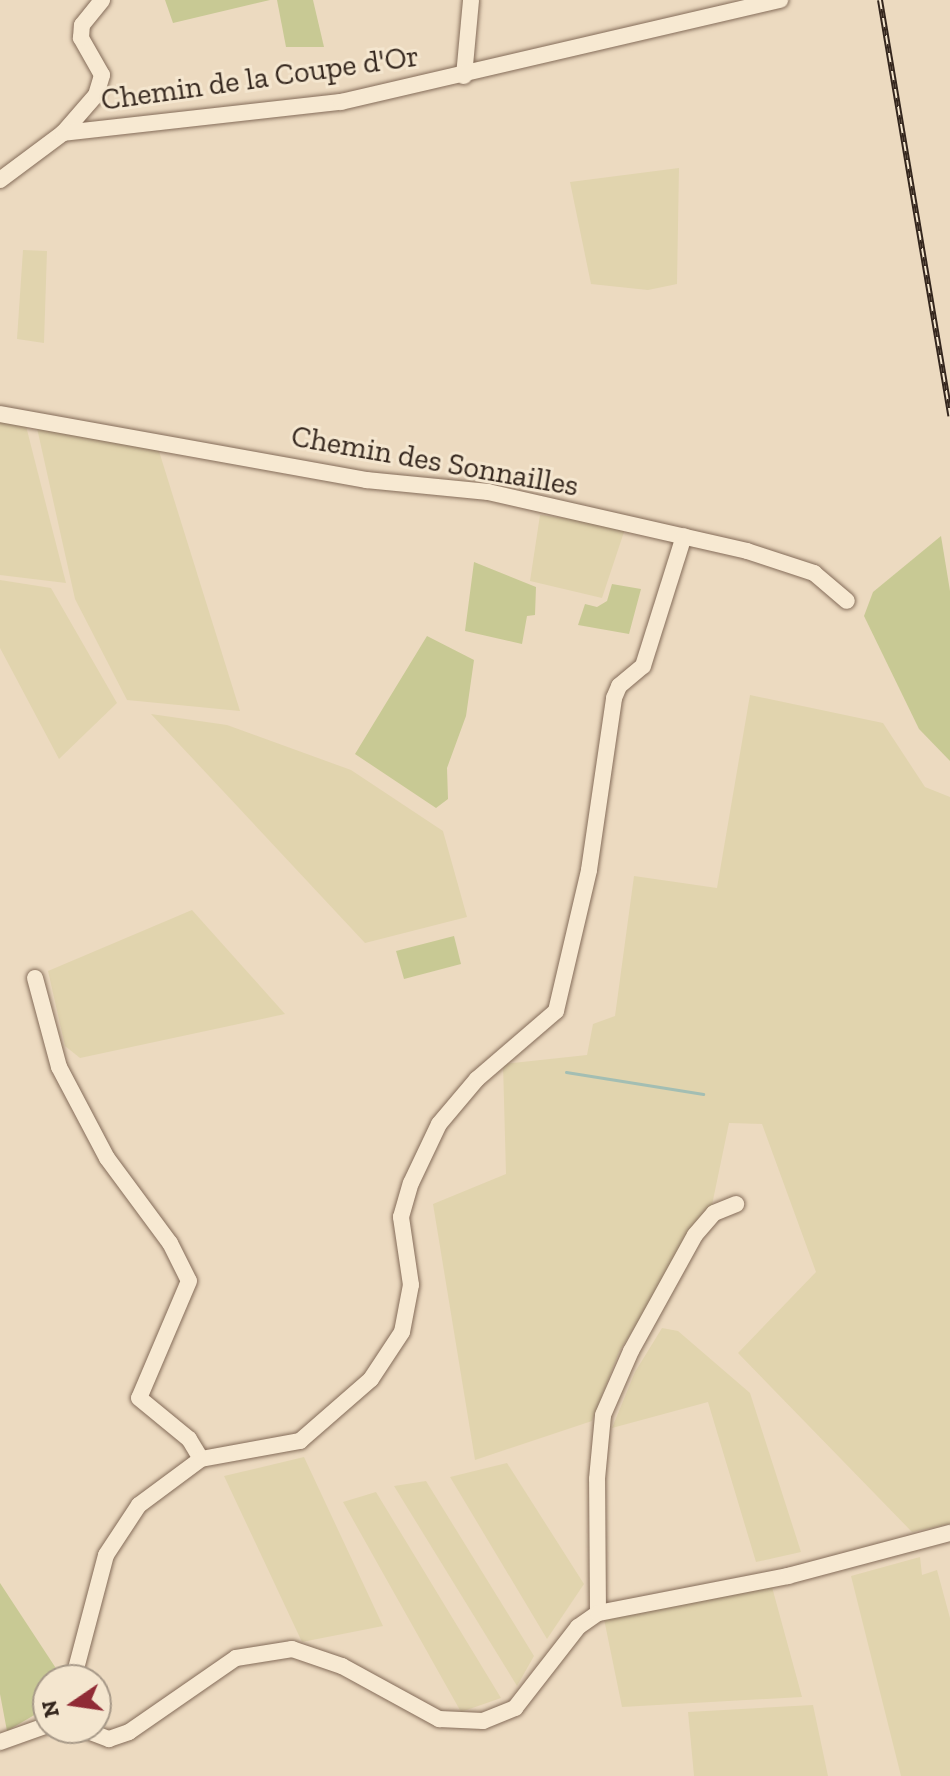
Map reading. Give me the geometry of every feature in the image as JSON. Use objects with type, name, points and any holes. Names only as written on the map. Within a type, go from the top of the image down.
[{"type":"street","name":"Chemin de la Coupe d'Or","points":[[0,180],[63,133],[96,95],[102,75],[81,38],[82,25],[102,0]]},
{"type":"street","name":"Chemin de la Coupe d'Or","points":[[464,76],[471,0]]},
{"type":"street","name":"Chemin de la Coupe d'Or","points":[[63,133],[341,102],[464,76],[780,0]]},
{"type":"street","name":"Chemin des Sonnailles","points":[[0,414],[366,480],[488,492],[684,536],[801,567],[847,601]]},
{"type":"street","points":[[77,1664],[95,1584],[120,1527],[162,1484],[201,1459],[300,1441],[371,1379],[402,1332],[411,1285],[401,1217],[411,1183],[439,1124],[477,1079],[556,1011],[589,870],[614,698],[619,686],[643,666],[684,536]]},
{"type":"street","points":[[35,978],[59,1067],[107,1158],[170,1243],[189,1281],[139,1398],[189,1439],[201,1459]]},
{"type":"street","points":[[598,1613],[597,1479],[603,1415],[631,1351],[695,1235],[714,1213],[736,1204]]},
{"type":"street","points":[[112,1738],[129,1732],[236,1658],[292,1649],[342,1666],[439,1719],[483,1721],[515,1708],[578,1627],[598,1613],[788,1576],[949,1536]]},
{"type":"street","points":[[0,1742],[32,1731]]},
{"type":"shaded area","points":[[679,168],[677,284],[648,290],[591,284],[570,182]]},
{"type":"shaded area","points":[[23,250],[47,251],[44,343],[17,339]]},
{"type":"shaded area","points":[[0,421],[26,426],[66,583],[0,575]]},
{"type":"shaded area","points":[[37,428],[158,448],[240,711],[127,700],[75,599]]},
{"type":"shaded area","points":[[540,515],[626,526],[602,598],[530,581]]},
{"type":"shaded area","points":[[0,580],[51,588],[117,703],[59,759],[0,648]]},
{"type":"shaded area","points":[[750,695],[883,723],[925,787],[950,797],[950,1524],[912,1532],[738,1353],[816,1272],[762,1124],[729,1123],[712,1205],[619,1352],[592,1421],[475,1460],[433,1204],[506,1174],[503,1064],[587,1055],[593,1024],[615,1016],[634,876],[717,888]]},
{"type":"shaded area","points":[[151,714],[227,725],[351,770],[443,831],[467,917],[365,943]]},
{"type":"shaded area","points":[[192,910],[285,1014],[80,1058],[65,1046],[48,971]]},
{"type":"shaded area","points":[[662,1328],[678,1331],[750,1393],[801,1552],[756,1562],[708,1402],[612,1428],[635,1372]]},
{"type":"shaded area","points":[[304,1457],[383,1626],[302,1642],[224,1476]]},
{"type":"shaded area","points":[[507,1463],[584,1584],[547,1639],[450,1477]]},
{"type":"shaded area","points":[[426,1481],[534,1656],[517,1686],[394,1486]]},
{"type":"shaded area","points":[[376,1492],[501,1698],[461,1712],[343,1502]]},
{"type":"shaded area","points":[[920,1557],[922,1575],[937,1570],[950,1618],[950,1776],[901,1776],[851,1576]]},
{"type":"shaded area","points":[[772,1587],[802,1697],[622,1707],[604,1619]]},
{"type":"shaded area","points":[[813,1705],[828,1776],[694,1776],[688,1712]]},
{"type":"green space","points":[[165,0],[270,0],[173,23]]},
{"type":"green space","points":[[277,0],[313,0],[324,47],[286,47]]},
{"type":"green space","points":[[941,536],[950,591],[950,761],[919,729],[864,616],[873,592]]},
{"type":"green space","points":[[474,562],[536,587],[535,615],[527,616],[522,644],[465,631]]},
{"type":"green space","points":[[612,584],[641,589],[629,634],[578,625],[585,604],[597,607],[607,601]]},
{"type":"green space","points":[[427,636],[474,660],[466,716],[447,768],[448,799],[436,808],[355,754]]},
{"type":"green space","points":[[454,936],[461,964],[404,979],[396,951]]},
{"type":"green space","points":[[0,1583],[53,1664],[32,1664],[32,1716],[7,1731],[0,1694]]},
{"type":"waterway","points":[[566,1072],[703,1094]]},
{"type":"railway","points":[[880,0],[950,416]]}]
